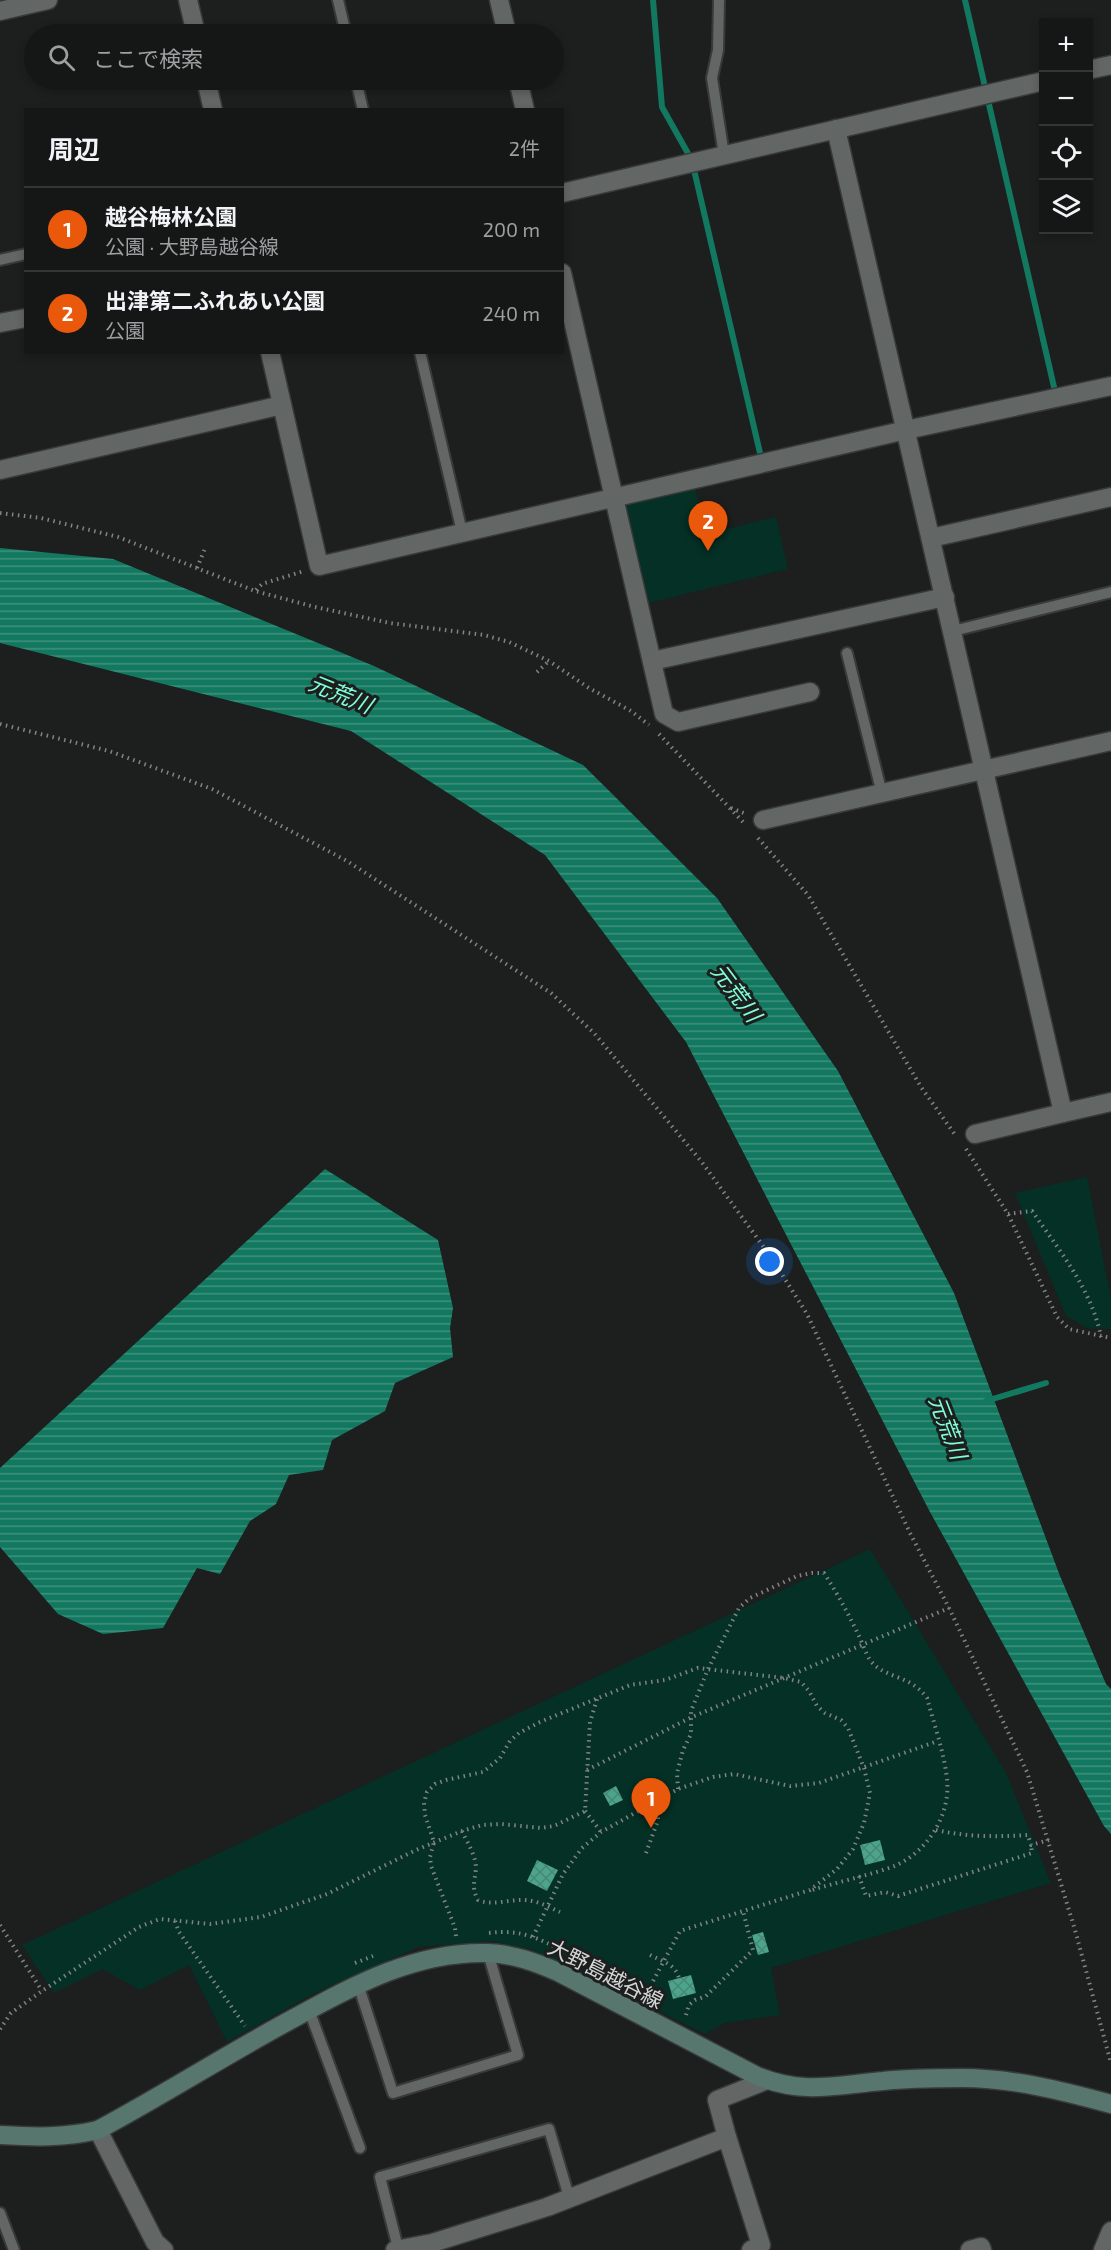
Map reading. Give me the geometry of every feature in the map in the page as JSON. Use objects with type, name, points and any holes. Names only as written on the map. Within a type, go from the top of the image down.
[{"type":"main road","name":"大野島越谷線","points":[[0,2135],[47,2138],[73,2136],[98,2130],[232,2051],[358,1984],[397,1967],[439,1957],[488,1953],[525,1958],[558,1972],[778,2085],[798,2088],[883,2080],[964,2078],[999,2080],[1066,2092],[1107,2106]]},
{"type":"street","points":[[0,11],[48,0]]},
{"type":"street","points":[[188,0],[194,24]]},
{"type":"street","points":[[499,0],[505,24]]},
{"type":"street","points":[[1093,69],[1111,65]]},
{"type":"street","points":[[564,193],[1039,82]]},
{"type":"street","points":[[208,90],[213,108]]},
{"type":"street","points":[[520,90],[525,108]]},
{"type":"street","points":[[836,129],[1064,1113]]},
{"type":"street","points":[[564,282],[664,714],[678,722],[810,692]]},
{"type":"street","points":[[0,323],[24,318]]},
{"type":"street","points":[[270,354],[319,566],[614,496],[1111,386]]},
{"type":"street","points":[[0,470],[282,405]]},
{"type":"street","points":[[931,538],[1111,497]]},
{"type":"street","points":[[652,661],[945,597]]},
{"type":"street","points":[[763,820],[1111,741]]},
{"type":"street","points":[[975,1134],[1111,1102]]},
{"type":"street","points":[[751,2250],[761,2245],[717,2100],[767,2080]]},
{"type":"street","points":[[98,2130],[155,2242],[164,2250]]},
{"type":"street","points":[[396,2249],[433,2246],[547,2207],[727,2137]]},
{"type":"street","points":[[1103,2250],[1111,2231]]},
{"type":"street","points":[[970,2250],[981,2247],[982,2250]]},
{"type":"lane","points":[[338,0],[344,24]]},
{"type":"lane","points":[[719,0],[718,50],[712,78],[724,155]]},
{"type":"lane","points":[[358,90],[363,108]]},
{"type":"lane","points":[[0,261],[24,255]]},
{"type":"lane","points":[[420,354],[462,532]]},
{"type":"lane","points":[[953,632],[1111,592]]},
{"type":"lane","points":[[847,653],[882,794]]},
{"type":"lane","points":[[358,1984],[393,2093],[518,2055],[488,1953]]},
{"type":"lane","points":[[309,2010],[360,2148]]},
{"type":"lane","points":[[396,2249],[380,2177],[549,2129],[569,2197]]},
{"type":"lane","points":[[0,2213],[14,2250]]},
{"type":"path","points":[[0,513],[41,518],[118,537],[255,591],[315,607],[390,623],[484,635],[509,642],[549,661],[589,688],[631,711],[653,729],[802,887],[921,1087],[962,1143],[1008,1214],[1057,1317],[1069,1329],[1111,1338]]},
{"type":"path","points":[[197,568],[206,546]]},
{"type":"path","points":[[255,591],[262,584],[319,566]]},
{"type":"path","points":[[537,672],[549,661]]},
{"type":"path","points":[[0,724],[109,751],[212,789],[348,861],[551,993],[585,1025],[701,1161],[771,1257],[801,1304],[1027,1772],[1049,1840],[1111,2063]]},
{"type":"path","points":[[1008,1214],[1032,1211],[1070,1265],[1098,1318],[1101,1337]]},
{"type":"path","points":[[645,1996],[680,1931],[894,1866],[920,1848],[936,1830],[945,1810],[947,1780],[927,1698],[908,1680],[881,1671],[870,1659],[840,1598],[824,1573],[812,1573],[797,1576],[750,1598],[739,1608],[708,1669],[691,1712],[691,1734],[683,1750],[677,1773],[678,1789]]},
{"type":"path","points":[[586,1770],[692,1717],[949,1608]]},
{"type":"path","points":[[456,1936],[431,1866],[430,1857],[434,1842],[425,1815],[424,1803],[427,1792],[435,1784],[446,1780],[483,1772],[496,1762],[510,1741],[519,1733],[630,1685],[665,1680],[698,1668],[784,1677],[801,1682],[817,1706],[825,1713],[841,1720],[848,1728],[864,1768],[870,1793],[864,1823],[853,1849],[837,1869],[810,1890]]},
{"type":"path","points":[[598,1698],[590,1722],[585,1812],[601,1832]]},
{"type":"path","points":[[533,1937],[563,1874],[582,1848],[601,1832],[678,1789],[713,1777],[734,1774],[790,1786],[819,1783],[938,1741]]},
{"type":"path","points":[[646,1853],[658,1820],[658,1800]]},
{"type":"path","points":[[0,2029],[11,2013],[42,1991],[140,1927],[159,1919],[202,1924],[226,1923],[261,1917],[327,1894],[434,1842],[462,1831],[482,1825],[501,1824],[541,1828],[567,1822],[585,1812]]},
{"type":"path","points":[[859,1876],[866,1896],[885,1892],[898,1896],[1032,1853],[1028,1835],[975,1837],[936,1830]]},
{"type":"path","points":[[462,1831],[474,1858],[476,1868],[473,1891],[478,1900],[486,1904],[531,1900],[560,1912]]},
{"type":"path","points":[[1031,1845],[1049,1840]]},
{"type":"path","points":[[686,2015],[689,2005],[706,1996],[753,1950],[743,1911]]},
{"type":"path","points":[[175,1920],[179,1932],[246,2026]]},
{"type":"path","points":[[0,1925],[42,1991]]},
{"type":"path","points":[[650,1955],[677,1971],[679,1978]]},
{"type":"shaded area","points":[[693,481],[706,534],[776,517],[788,569],[644,604],[619,500]]},
{"type":"shaded area","points":[[1087,1177],[1111,1299],[1111,1329],[1087,1328],[1066,1316],[1015,1193]]},
{"type":"shaded area","points":[[870,1549],[1006,1773],[1051,1883],[771,1968],[780,2015],[725,2023],[705,2034],[533,1950],[491,1941],[418,1947],[311,1995],[227,2042],[189,1965],[140,1990],[102,1969],[54,1993],[22,1945]]},
{"type":"water","name":"元荒川","points":[[0,548],[113,559],[374,666],[583,765],[717,898],[838,1071],[954,1293],[1060,1576],[1106,1684],[1111,1689],[1111,1834],[1104,1826],[930,1512],[686,1042],[545,855],[351,731],[0,643]]},
{"type":"water","points":[[325,1169],[438,1240],[453,1308],[450,1328],[453,1357],[395,1383],[385,1411],[332,1440],[323,1470],[289,1475],[276,1504],[250,1521],[220,1574],[197,1568],[163,1628],[103,1634],[58,1614],[0,1547],[0,1468]]},
{"type":"building","points":[[616,1786],[623,1800],[610,1806],[603,1793]]},
{"type":"building","points":[[880,1840],[885,1860],[865,1865],[860,1845]]},
{"type":"building","points":[[537,1860],[558,1870],[547,1891],[527,1881]]},
{"type":"building","points":[[763,1932],[769,1952],[758,1955],[752,1935]]},
{"type":"building","points":[[691,1975],[696,1993],[673,1999],[668,1981]]},
{"type":"waterway","points":[[653,0],[662,107],[690,157],[695,174],[760,453]]},
{"type":"waterway","points":[[965,0],[1054,387]]},
{"type":"waterway","points":[[986,1401],[1046,1383]]},
{"type":"place","name":"出津第二ふれあい公園","points":[[708,551]]},
{"type":"place","name":"越谷梅林公園","points":[[651,1828]]}]
